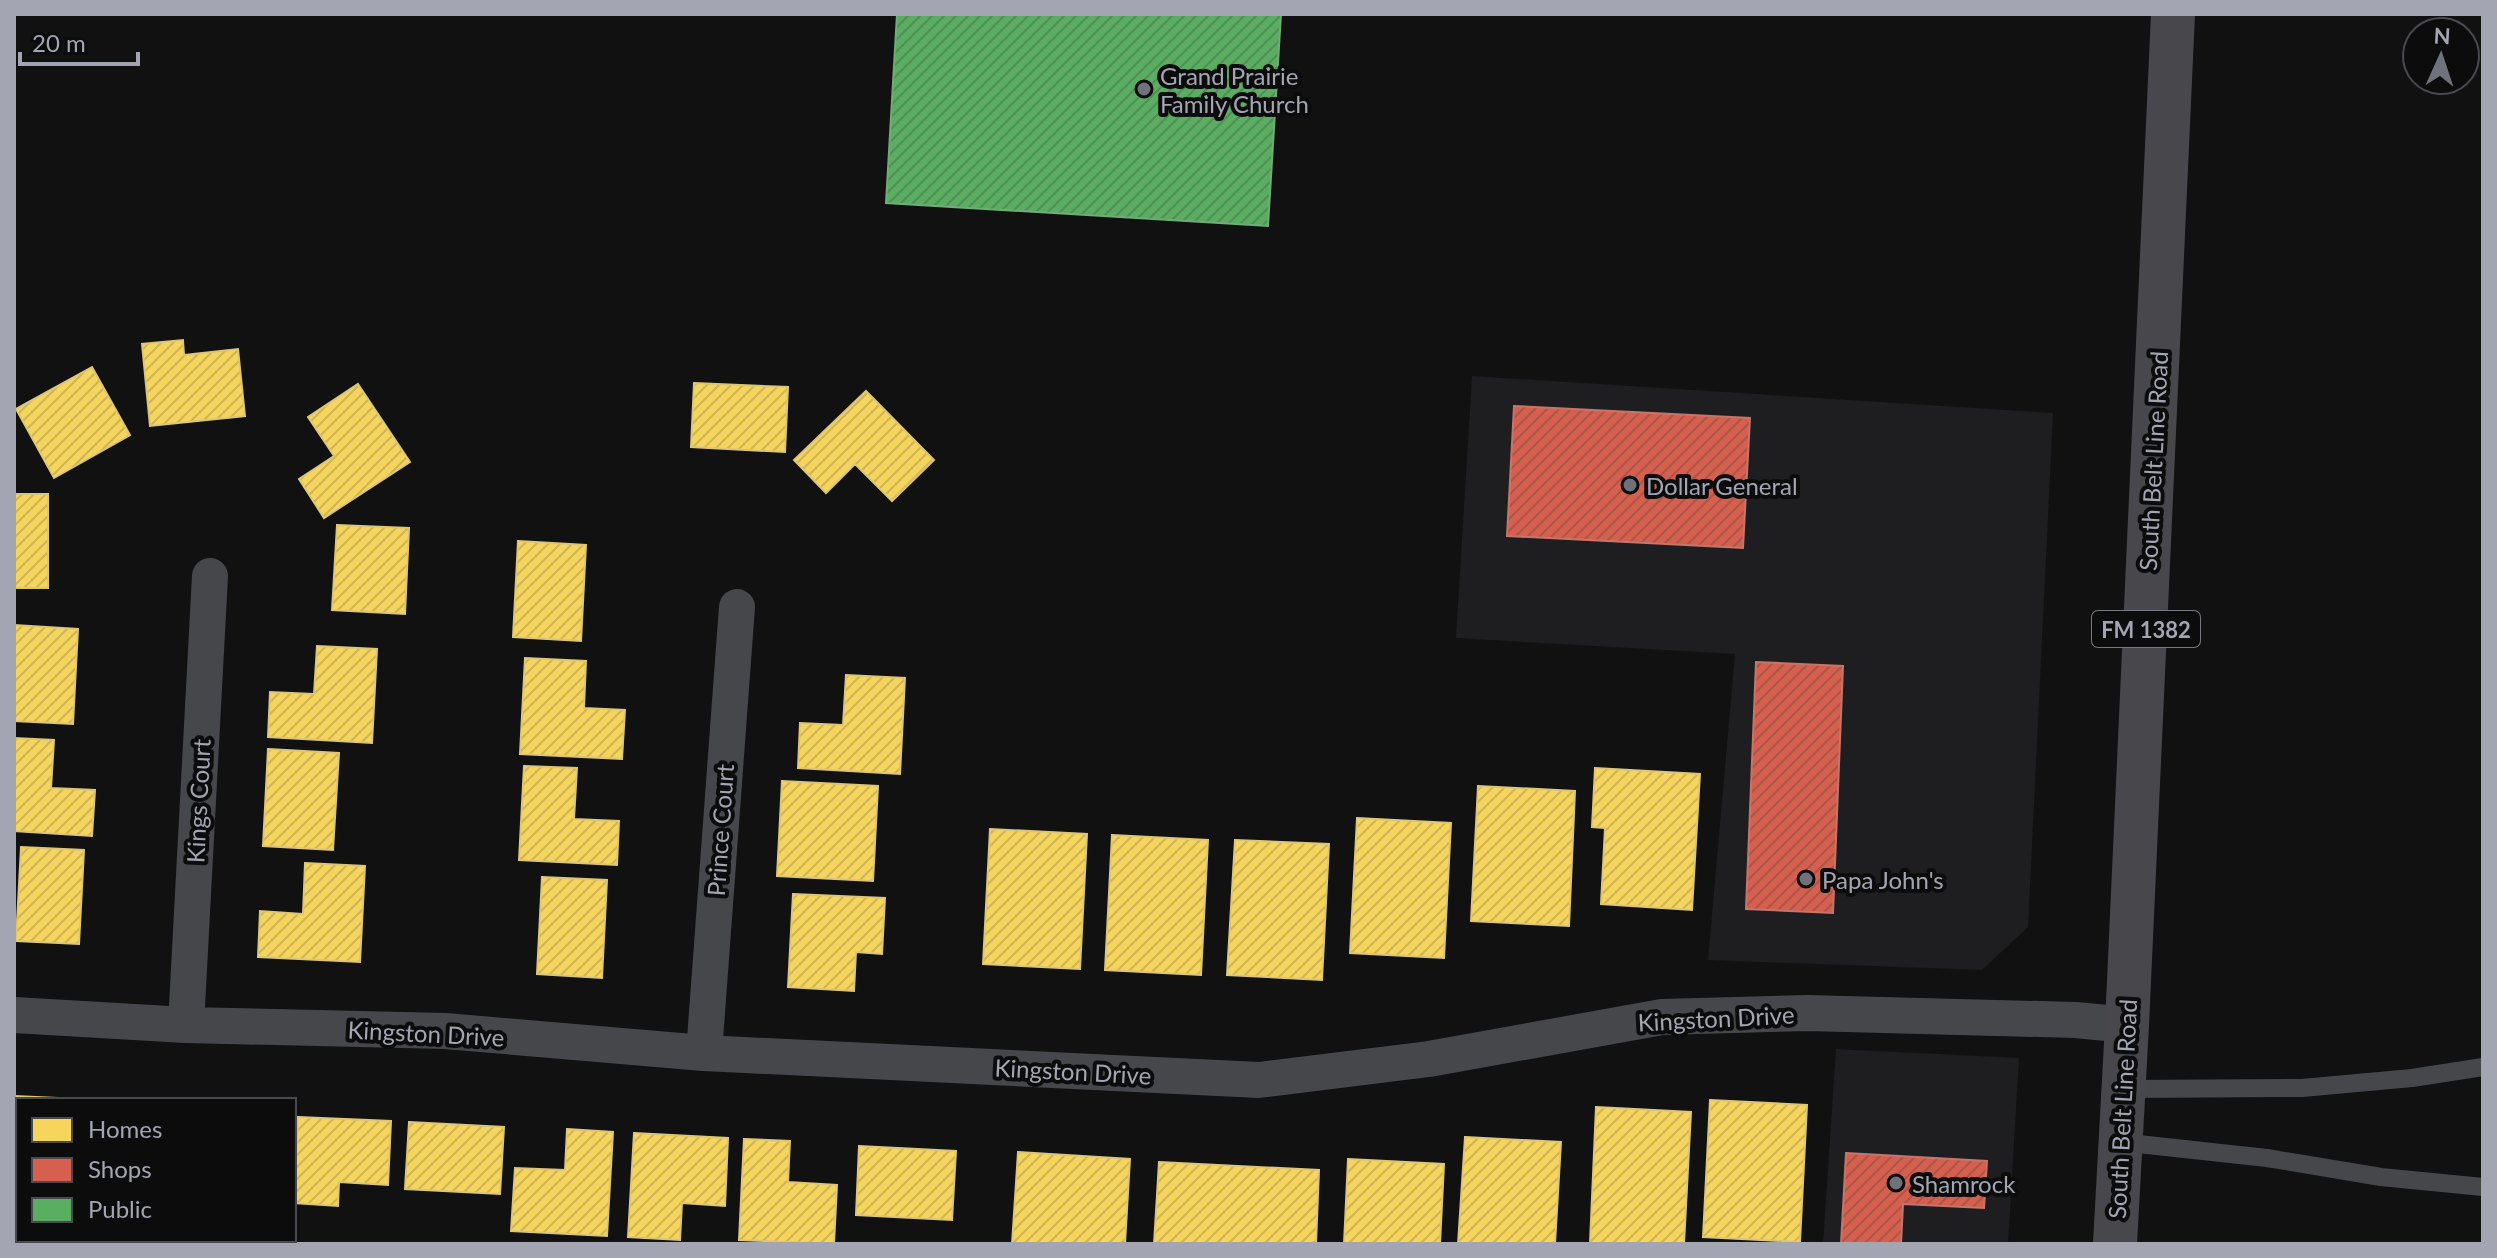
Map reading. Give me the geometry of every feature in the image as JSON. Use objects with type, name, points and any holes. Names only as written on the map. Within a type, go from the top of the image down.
[{"type":"main road","name":"South Belt Line Road","points":[[2115,1244],[2173,14]]},
{"type":"street","name":"Kings Court","points":[[186,1025],[210,576]]},
{"type":"street","name":"Prince Court","points":[[704,1053],[737,607]]},
{"type":"street","name":"Kingston Drive","points":[[14,1015],[186,1025],[445,1031],[704,1053],[1259,1080],[1429,1059],[1662,1017],[1807,1013],[2076,1020],[2127,1025]]},
{"type":"lane","points":[[2124,1089],[2302,1088],[2412,1078],[2483,1067]]},
{"type":"lane","points":[[2120,1142],[2267,1158],[2381,1177],[2483,1187]]},
{"type":"shaded area","points":[[1472,376],[2053,413],[2028,927],[1982,970],[1708,960],[1735,654],[1456,638]]},
{"type":"shaded area","points":[[1836,1049],[2019,1058],[2008,1244],[1823,1244]]},
{"type":"building: Homes","points":[[183,340],[184,355],[238,349],[245,416],[150,426],[142,344]]},
{"type":"building: Homes","points":[[92,367],[130,435],[54,478],[16,409]]},
{"type":"building: Homes","points":[[694,383],[788,387],[785,452],[691,447]]},
{"type":"building: Homes","points":[[358,384],[410,462],[324,518],[299,479],[334,456],[308,417]]},
{"type":"building: Homes","points":[[866,391],[934,460],[892,501],[855,464],[826,493],[794,460]]},
{"type":"building: Homes","points":[[14,494],[48,494],[48,588],[14,588]]},
{"type":"building: Homes","points":[[337,525],[409,528],[405,614],[332,610]]},
{"type":"building: Homes","points":[[518,541],[586,545],[581,641],[513,637]]},
{"type":"building: Homes","points":[[14,625],[78,629],[73,724],[14,721]]},
{"type":"building: Homes","points":[[317,646],[377,649],[372,743],[268,737],[270,692],[314,694]]},
{"type":"building: Homes","points":[[525,658],[586,661],[584,708],[625,710],[622,759],[520,754]]},
{"type":"building: Homes","points":[[846,675],[905,678],[900,774],[798,768],[800,723],[843,725]]},
{"type":"building: Homes","points":[[14,738],[54,740],[51,788],[95,790],[92,836],[14,831]]},
{"type":"building: Homes","points":[[268,749],[339,753],[333,850],[263,846]]},
{"type":"building: Homes","points":[[524,766],[577,768],[574,819],[619,821],[617,865],[519,860]]},
{"type":"building: Homes","points":[[1595,768],[1700,774],[1692,910],[1601,904],[1605,828],[1592,827]]},
{"type":"building: Homes","points":[[782,781],[878,786],[873,881],[777,876]]},
{"type":"building: Homes","points":[[1478,786],[1575,791],[1569,926],[1471,921]]},
{"type":"building: Homes","points":[[1357,818],[1451,823],[1444,958],[1350,953]]},
{"type":"building: Homes","points":[[990,829],[1087,834],[1080,969],[983,964]]},
{"type":"building: Homes","points":[[1112,835],[1208,840],[1201,975],[1105,970]]},
{"type":"building: Homes","points":[[1235,840],[1329,844],[1322,980],[1227,975]]},
{"type":"building: Homes","points":[[21,847],[84,850],[79,944],[16,941]]},
{"type":"building: Homes","points":[[305,863],[365,866],[360,962],[258,957],[260,911],[303,914]]},
{"type":"building: Homes","points":[[542,877],[607,880],[602,978],[537,974]]},
{"type":"building: Homes","points":[[793,894],[885,898],[882,954],[856,952],[854,991],[788,987]]},
{"type":"building: Homes","points":[[14,1096],[58,1098],[16,1098],[14,1199]]},
{"type":"building: Homes","points":[[1710,1100],[1807,1105],[1800,1242],[1703,1237]]},
{"type":"building: Homes","points":[[1596,1107],[1691,1112],[1684,1244],[1590,1243]]},
{"type":"building: Homes","points":[[298,1117],[391,1121],[388,1185],[339,1182],[338,1206],[296,1203]]},
{"type":"building: Homes","points":[[409,1122],[504,1127],[500,1194],[405,1189]]},
{"type":"building: Homes","points":[[567,1129],[613,1132],[607,1236],[511,1231],[515,1168],[565,1170]]},
{"type":"building: Homes","points":[[634,1133],[728,1138],[725,1206],[682,1203],[680,1240],[628,1237]]},
{"type":"building: Homes","points":[[1465,1137],[1561,1142],[1555,1244],[1458,1244]]},
{"type":"building: Homes","points":[[744,1139],[790,1141],[788,1182],[837,1185],[834,1244],[739,1240]]},
{"type":"building: Homes","points":[[859,1146],[956,1151],[952,1220],[856,1215]]},
{"type":"building: Homes","points":[[1018,1152],[1130,1159],[1125,1244],[1012,1244]]},
{"type":"building: Homes","points":[[1348,1159],[1444,1164],[1440,1244],[1344,1244]]},
{"type":"building: Homes","points":[[1159,1162],[1319,1170],[1316,1244],[1154,1244]]},
{"type":"building: Shops","points":[[1514,406],[1750,418],[1743,548],[1507,536]]},
{"type":"building: Shops","points":[[1756,662],[1843,666],[1833,913],[1746,909]]},
{"type":"building: Shops","points":[[1846,1153],[1987,1161],[1984,1208],[1903,1204],[1901,1244],[1841,1244]]},
{"type":"building: Public","points":[[897,14],[1281,14],[1268,226],[886,203]]},
{"type":"place","name":"Grand Prairie Family Church","points":[[1144,89]]},
{"type":"place","name":"Dollar General","points":[[1630,485]]},
{"type":"place","name":"Papa John's","points":[[1806,879]]},
{"type":"place","name":"Shamrock","points":[[1896,1183]]}]
